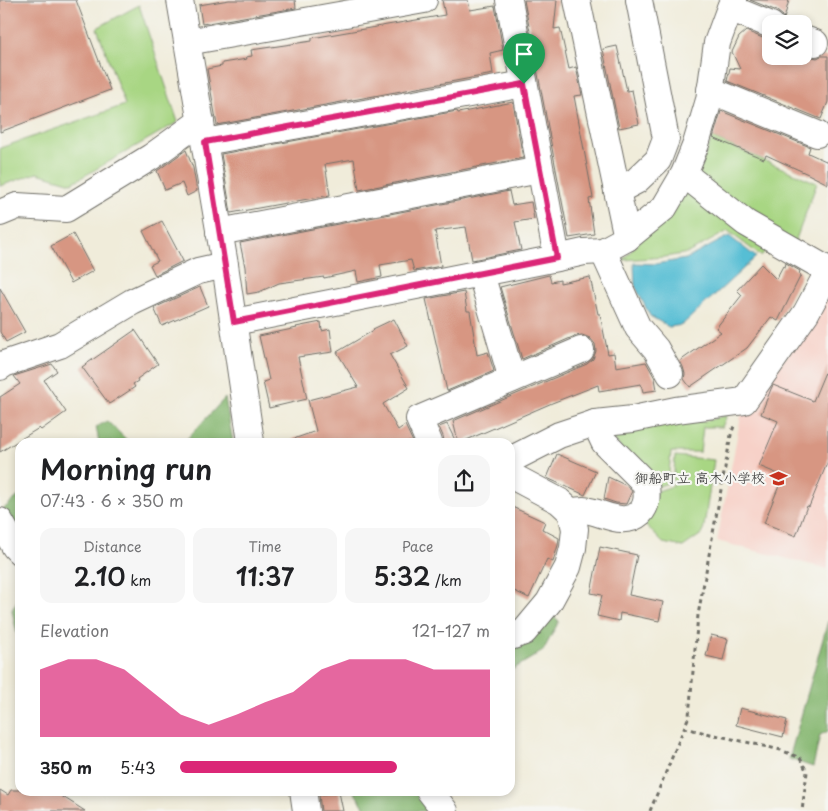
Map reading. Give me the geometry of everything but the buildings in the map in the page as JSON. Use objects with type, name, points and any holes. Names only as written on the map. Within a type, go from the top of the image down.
[{"type":"street","points":[[180,0],[225,264],[250,438]]},
{"type":"street","points":[[188,42],[424,0]]},
{"type":"street","points":[[508,0],[557,258]]},
{"type":"street","points":[[578,0],[626,238]]},
{"type":"street","points":[[617,191],[636,181],[658,160],[666,139],[639,0]]},
{"type":"street","points":[[234,322],[584,252],[603,252],[626,238],[664,208],[684,174],[696,144],[709,100],[717,43],[732,4],[762,20]]},
{"type":"street","points":[[0,213],[17,206],[66,209],[151,157],[203,131],[524,84]]},
{"type":"street","points":[[710,90],[817,134]]},
{"type":"street","points":[[219,232],[540,170]]},
{"type":"street","points":[[515,457],[559,435],[595,423],[633,419],[676,410],[744,401],[806,314],[828,271],[746,223],[684,174]]},
{"type":"street","points":[[603,252],[638,328],[656,349],[670,374]]},
{"type":"street","points":[[0,367],[60,345],[132,302],[198,271],[225,264]]},
{"type":"street","points":[[481,274],[512,379]]},
{"type":"street","points":[[427,438],[419,419],[581,350]]},
{"type":"street","points":[[572,512],[584,510],[620,519],[629,519],[635,517],[646,506],[646,484],[604,442],[595,423]]},
{"type":"street","points":[[515,478],[558,501],[572,512],[575,529],[568,567],[549,602],[524,632],[515,635]]},
{"type":"street","points":[[0,521],[15,547]]},
{"type":"street","points":[[304,796],[306,811]]},
{"type":"street","points":[[433,796],[444,811]]},
{"type":"path","points":[[650,811],[689,716],[698,615],[731,435],[744,401]]},
{"type":"path","points":[[684,728],[781,750],[800,758],[806,772],[802,811]]},
{"type":"shaded area","name":"御船町立 高木小学校","points":[[828,285],[828,569],[717,541],[741,416],[806,331]]},
{"type":"green space","points":[[139,5],[178,122],[72,183],[37,173],[0,186],[0,148],[125,105],[97,28]]},
{"type":"green space","points":[[712,138],[817,183],[795,242],[769,247],[761,256],[728,231],[688,253],[665,257],[623,260],[697,176]]},
{"type":"green space","points":[[225,398],[232,438],[188,438]]},
{"type":"green space","points":[[727,415],[722,427],[703,427],[700,452],[671,452],[668,483],[651,489],[605,427],[706,421]]},
{"type":"green space","points":[[107,421],[125,438],[98,438],[96,427]]},
{"type":"green space","points":[[675,456],[714,460],[703,533],[683,547],[663,543],[641,520],[657,491],[673,486]]},
{"type":"green space","points":[[15,499],[15,562],[0,540],[1,511]]},
{"type":"green space","points":[[15,604],[15,624],[12,610]]},
{"type":"green space","points":[[548,612],[559,621],[543,651],[515,668],[515,642]]},
{"type":"green space","points":[[828,621],[828,731],[820,735],[813,767],[789,759]]},
{"type":"green space","points":[[357,796],[421,796],[433,811],[367,811]]},
{"type":"water","points":[[729,236],[756,257],[682,325],[669,327],[650,316],[635,286],[634,263],[655,264],[686,259]]},
{"type":"place","name":"御船町立 高木小学校","points":[[779,478]]},
{"type":"route","points":[[524,84],[557,258],[234,322],[205,142],[524,84]]}]
